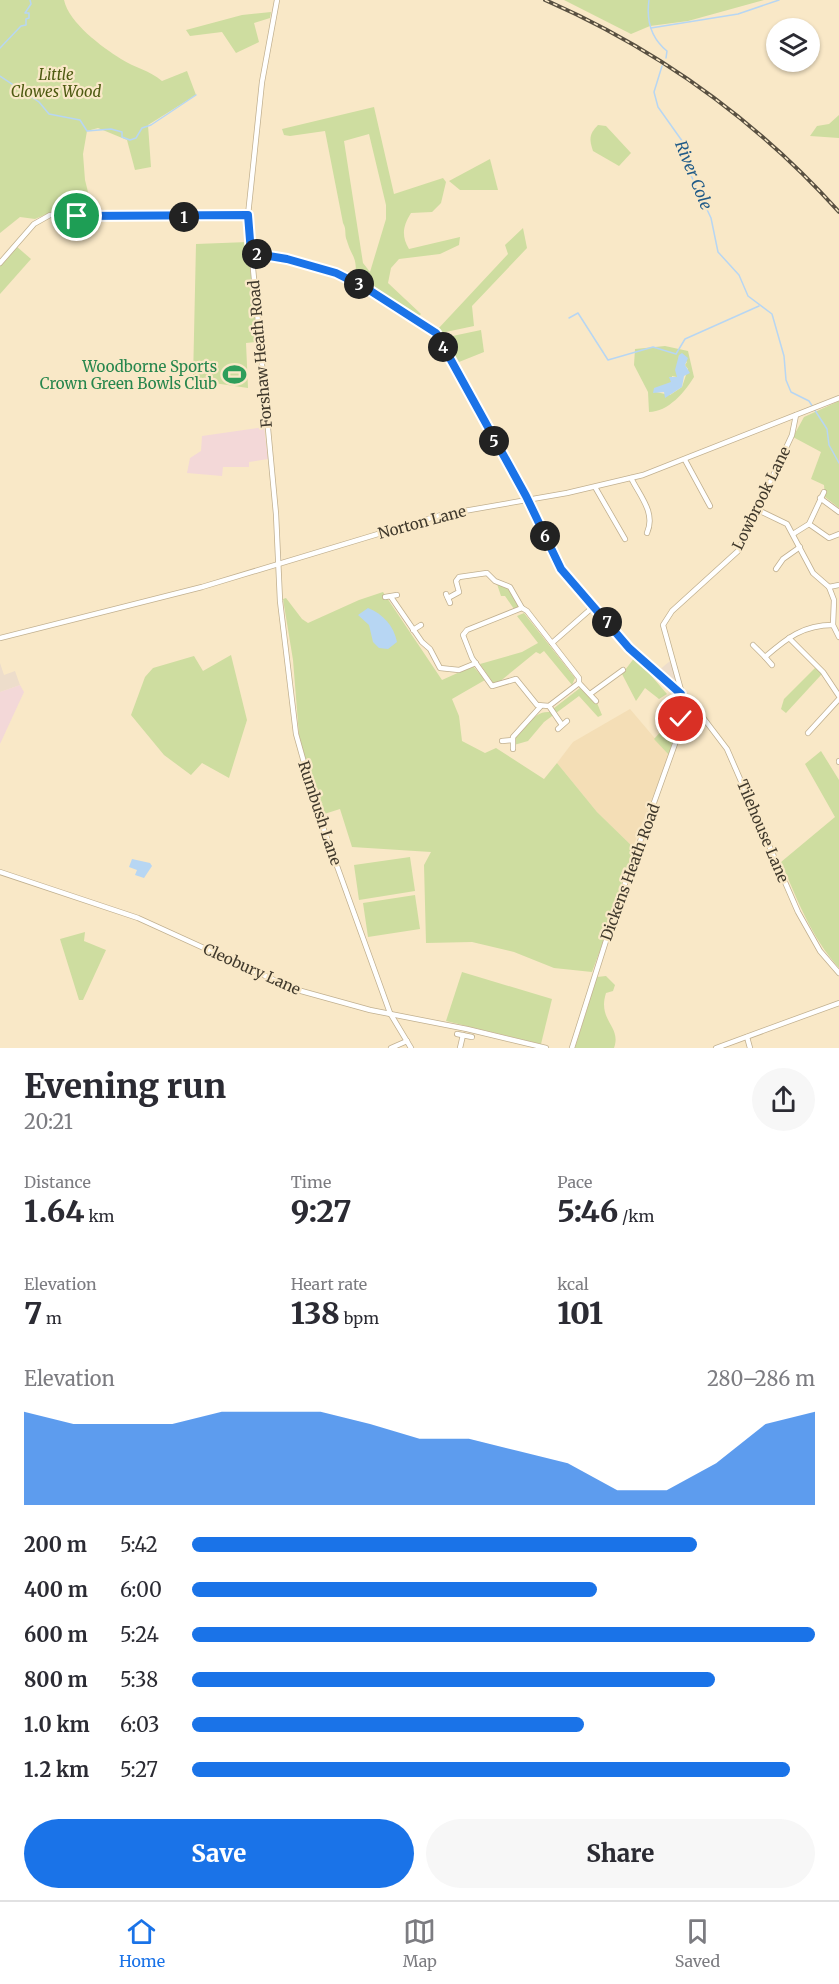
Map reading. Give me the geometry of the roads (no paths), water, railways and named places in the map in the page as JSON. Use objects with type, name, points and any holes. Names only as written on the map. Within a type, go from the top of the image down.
[{"type":"street","name":"Forshaw Heath Road","points":[[277,0],[262,82],[248,215],[279,565]]},
{"type":"street","points":[[0,263],[34,224],[50,215],[248,215]]},
{"type":"street","name":"Tilehouse Lane","points":[[251,253],[310,264],[336,273],[366,288],[436,333],[527,499],[561,569],[629,648],[681,694],[708,722],[727,749],[798,912],[820,951],[839,973]]},
{"type":"street","name":"Norton Lane","points":[[0,638],[279,565],[417,521],[631,478],[685,460],[839,398]]},
{"type":"street","name":"Lowbrook Lane","points":[[681,694],[679,675],[663,633],[664,621],[738,551],[792,435],[796,415]]},
{"type":"street","points":[[685,460],[710,506]]},
{"type":"street","points":[[631,478],[650,511],[651,524],[647,533]]},
{"type":"street","points":[[595,487],[625,539]]},
{"type":"street","points":[[794,534],[809,524],[824,492]]},
{"type":"street","points":[[820,498],[839,512]]},
{"type":"street","points":[[758,510],[787,524],[813,573],[829,587],[834,600],[833,625],[839,637]]},
{"type":"street","points":[[651,524],[657,525]]},
{"type":"street","points":[[809,524],[826,536],[839,534]]},
{"type":"street","points":[[780,566],[800,547]]},
{"type":"street","name":"Rumbush Lane","points":[[279,565],[280,601],[296,734],[319,816],[390,1013],[411,1048]]},
{"type":"street","points":[[448,598],[459,592],[456,581],[459,577],[487,573],[495,581],[510,586],[522,608],[578,676],[579,683],[596,701]]},
{"type":"street","points":[[829,587],[839,585]]},
{"type":"street","points":[[397,595],[388,597],[429,649],[440,668],[459,670],[476,663]]},
{"type":"street","points":[[552,643],[593,607]]},
{"type":"street","points":[[522,608],[464,632],[463,635],[476,663],[492,686],[516,679],[541,706],[549,706],[579,683]]},
{"type":"street","points":[[413,630],[421,625]]},
{"type":"street","points":[[765,657],[789,638],[810,626],[833,625]]},
{"type":"street","points":[[789,638],[823,672],[839,698],[808,733]]},
{"type":"street","points":[[753,645],[772,665]]},
{"type":"street","points":[[590,694],[621,678],[623,670]]},
{"type":"street","name":"Dickens Heath Road","points":[[572,1048],[617,906],[676,741],[681,694]]},
{"type":"street","points":[[502,741],[512,740],[541,706]]},
{"type":"street","points":[[549,706],[563,725]]},
{"type":"street","points":[[512,740],[513,748]]},
{"type":"street","name":"Cleobury Lane","points":[[0,872],[138,918],[294,989],[546,1048]]},
{"type":"street","points":[[716,1048],[733,1045],[747,1037],[839,1003]]},
{"type":"street","points":[[460,1048],[460,1035],[472,1037]]},
{"type":"street","points":[[747,1037],[750,1048]]},
{"type":"street","points":[[391,1048],[407,1041]]},
{"type":"water","points":[[682,353],[688,358],[685,365],[690,373],[684,376],[682,387],[665,398],[664,392],[653,393],[654,388],[671,382],[669,377],[677,377],[675,370],[679,355]]},
{"type":"water","points":[[368,608],[383,617],[393,631],[397,642],[388,649],[379,648],[373,642],[369,625],[358,615]]},
{"type":"water","points":[[132,859],[150,863],[152,866],[144,878],[135,875],[137,870],[129,867]]},
{"type":"waterway","points":[[0,48],[21,26],[26,25],[29,13],[25,13],[31,4],[30,0]]},
{"type":"waterway","name":"River Cole","points":[[649,0],[649,22],[653,35],[667,51],[666,58]]},
{"type":"waterway","points":[[651,28],[738,14],[779,0]]},
{"type":"waterway","name":"River Cole","points":[[662,66],[654,92],[658,107],[685,145],[688,169],[711,218],[718,252],[739,275],[748,296],[772,314],[784,356],[786,380],[791,392],[809,401],[827,429],[829,445],[839,463]]},
{"type":"waterway","points":[[0,76],[39,102],[49,114],[80,120],[87,131],[111,129],[122,132],[122,137],[130,140],[136,138],[142,128],[151,125],[196,95]]},
{"type":"waterway","points":[[569,318],[578,313],[608,360],[653,347],[676,354],[685,339],[759,306]]},
{"type":"railway","points":[[545,0],[627,41],[703,90],[774,147],[839,212]]},
{"type":"place","name":"Woodborne Sports Crown Green Bowls Club","points":[[235,375]]},
{"type":"park label","name":"Little Clowes Wood","points":[[56,82]]}]
